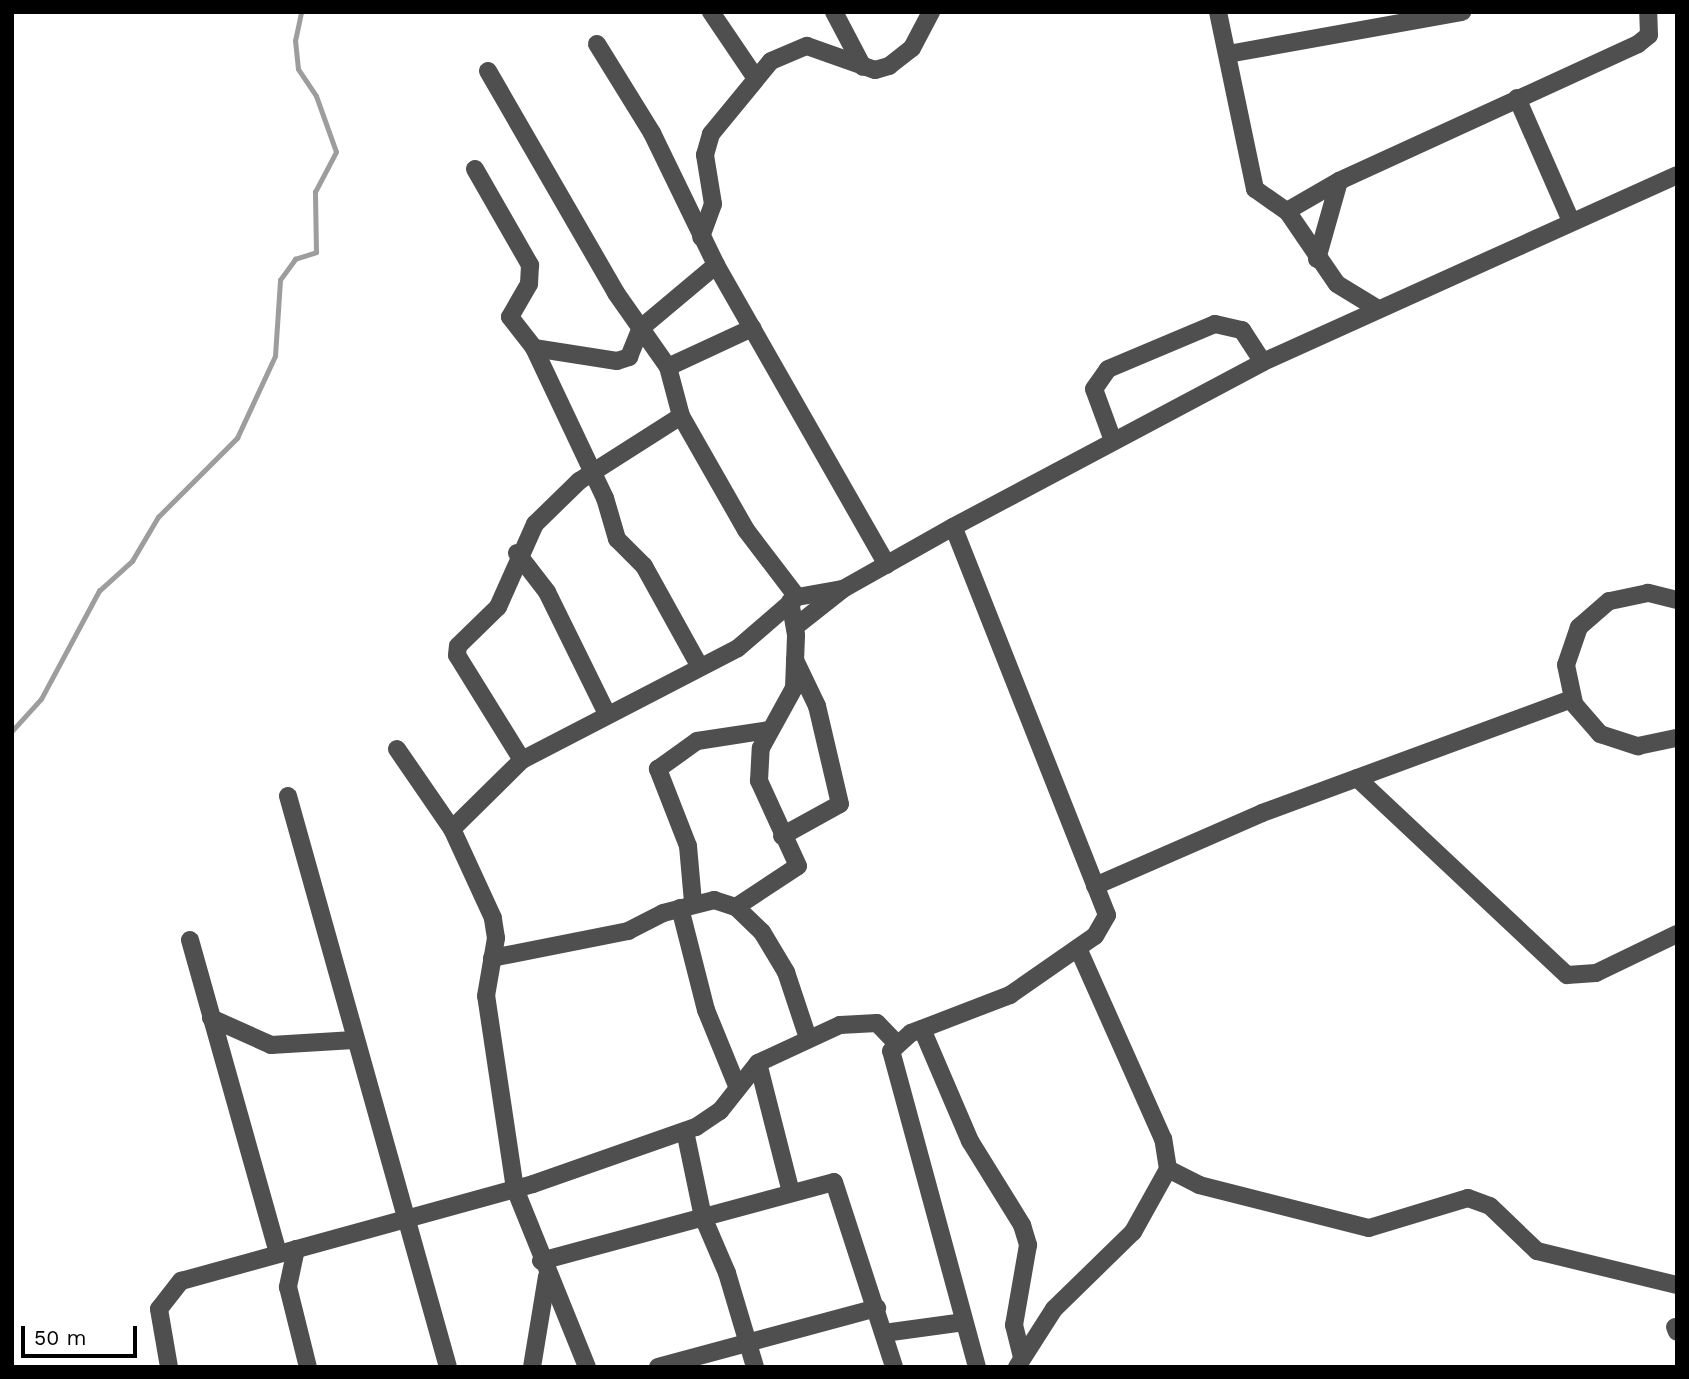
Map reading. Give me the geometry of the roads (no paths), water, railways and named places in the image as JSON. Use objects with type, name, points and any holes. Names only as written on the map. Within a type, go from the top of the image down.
[{"type":"street","points":[[711,12],[755,77]]},
{"type":"street","points":[[834,12],[863,67]]},
{"type":"street","points":[[701,237],[713,204],[705,155],[711,134],[755,77],[771,61],[807,46],[875,70],[902,59],[931,12]]},
{"type":"street","points":[[1218,12],[1255,189],[1287,211],[1317,259],[1337,284],[1378,309]]},
{"type":"street","points":[[1228,54],[1462,12]]},
{"type":"street","points":[[1287,211],[1339,181],[1638,44],[1649,36],[1648,12]]},
{"type":"street","points":[[597,44],[652,133],[716,265],[887,565]]},
{"type":"street","points":[[488,71],[640,327],[668,367],[681,416],[746,530],[793,599],[795,660],[790,702],[769,730],[760,781],[782,836],[796,858],[793,873],[736,907],[687,905],[628,931],[492,958]]},
{"type":"street","points":[[1517,98],[1570,219]]},
{"type":"street","points":[[475,169],[530,265],[529,284],[510,317],[534,348],[593,472],[617,539],[649,574],[700,667]]},
{"type":"street","points":[[794,627],[843,589],[1112,438],[1263,362],[1570,219],[1677,174]]},
{"type":"street","points":[[1317,259],[1339,181]]},
{"type":"street","points":[[534,348],[617,361],[629,357],[640,327],[716,265]]},
{"type":"street","points":[[1112,438],[1094,389],[1108,369],[1222,323],[1242,330],[1263,362]]},
{"type":"street","points":[[668,367],[752,328]]},
{"type":"street","points":[[522,760],[457,655],[458,646],[498,607],[517,553],[535,524],[593,472],[681,416]]},
{"type":"street","points":[[953,527],[1096,886],[1105,926],[1010,995],[922,1029],[896,1043],[891,1066],[977,1367]]},
{"type":"street","points":[[517,553],[547,592],[607,714]]},
{"type":"street","points":[[452,829],[522,760],[738,648],[793,599],[843,589]]},
{"type":"street","points":[[1677,600],[1634,593],[1587,617],[1568,652],[1572,699],[1590,725],[1612,740],[1651,746],[1677,738]]},
{"type":"street","points":[[782,836],[840,804],[817,706],[795,660]]},
{"type":"street","points":[[1096,886],[1357,778],[1572,699]]},
{"type":"street","points":[[790,702],[817,706]]},
{"type":"street","points":[[737,1086],[706,1010],[687,905],[688,846],[658,769],[696,741],[769,730]]},
{"type":"street","points":[[397,749],[452,829],[492,918],[492,958],[486,996],[515,1189],[544,1268],[586,1367]]},
{"type":"street","points":[[1357,778],[1567,975],[1596,972],[1677,934]]},
{"type":"street","points":[[288,796],[354,1040],[408,1219],[448,1367]]},
{"type":"street","points":[[736,907],[762,932],[786,972],[807,1038]]},
{"type":"street","points":[[190,940],[278,1254]]},
{"type":"street","points":[[1020,1362],[1061,1302],[1133,1232],[1168,1169],[1163,1139],[1078,948]]},
{"type":"street","points":[[211,1018],[271,1045],[354,1040]]},
{"type":"street","points":[[169,1367],[159,1309],[170,1287],[278,1254],[515,1189],[685,1131],[720,1111],[737,1086],[758,1063],[807,1038],[858,1020],[877,1023],[896,1043]]},
{"type":"street","points":[[922,1029],[970,1141],[1022,1225],[1028,1245],[1014,1325],[1020,1362]]},
{"type":"street","points":[[758,1063],[791,1192]]},
{"type":"street","points":[[685,1131],[703,1217],[727,1272],[744,1341],[755,1367]]},
{"type":"street","points":[[1168,1169],[1199,1185],[1369,1227],[1468,1198],[1490,1206],[1537,1251],[1677,1285]]},
{"type":"street","points":[[544,1268],[827,1181],[841,1190],[894,1367]]},
{"type":"street","points":[[296,1249],[288,1287],[308,1367]]},
{"type":"street","points":[[532,1367],[544,1268]]},
{"type":"street","points":[[658,1367],[744,1341],[877,1308]]},
{"type":"street","points":[[884,1333],[964,1322]]},
{"type":"waterway","points":[[12,731],[41,699],[99,591],[132,561],[158,517],[237,438],[275,356],[280,280],[295,259],[316,252],[315,192],[336,152],[316,96],[298,69],[295,41],[301,12]]}]
